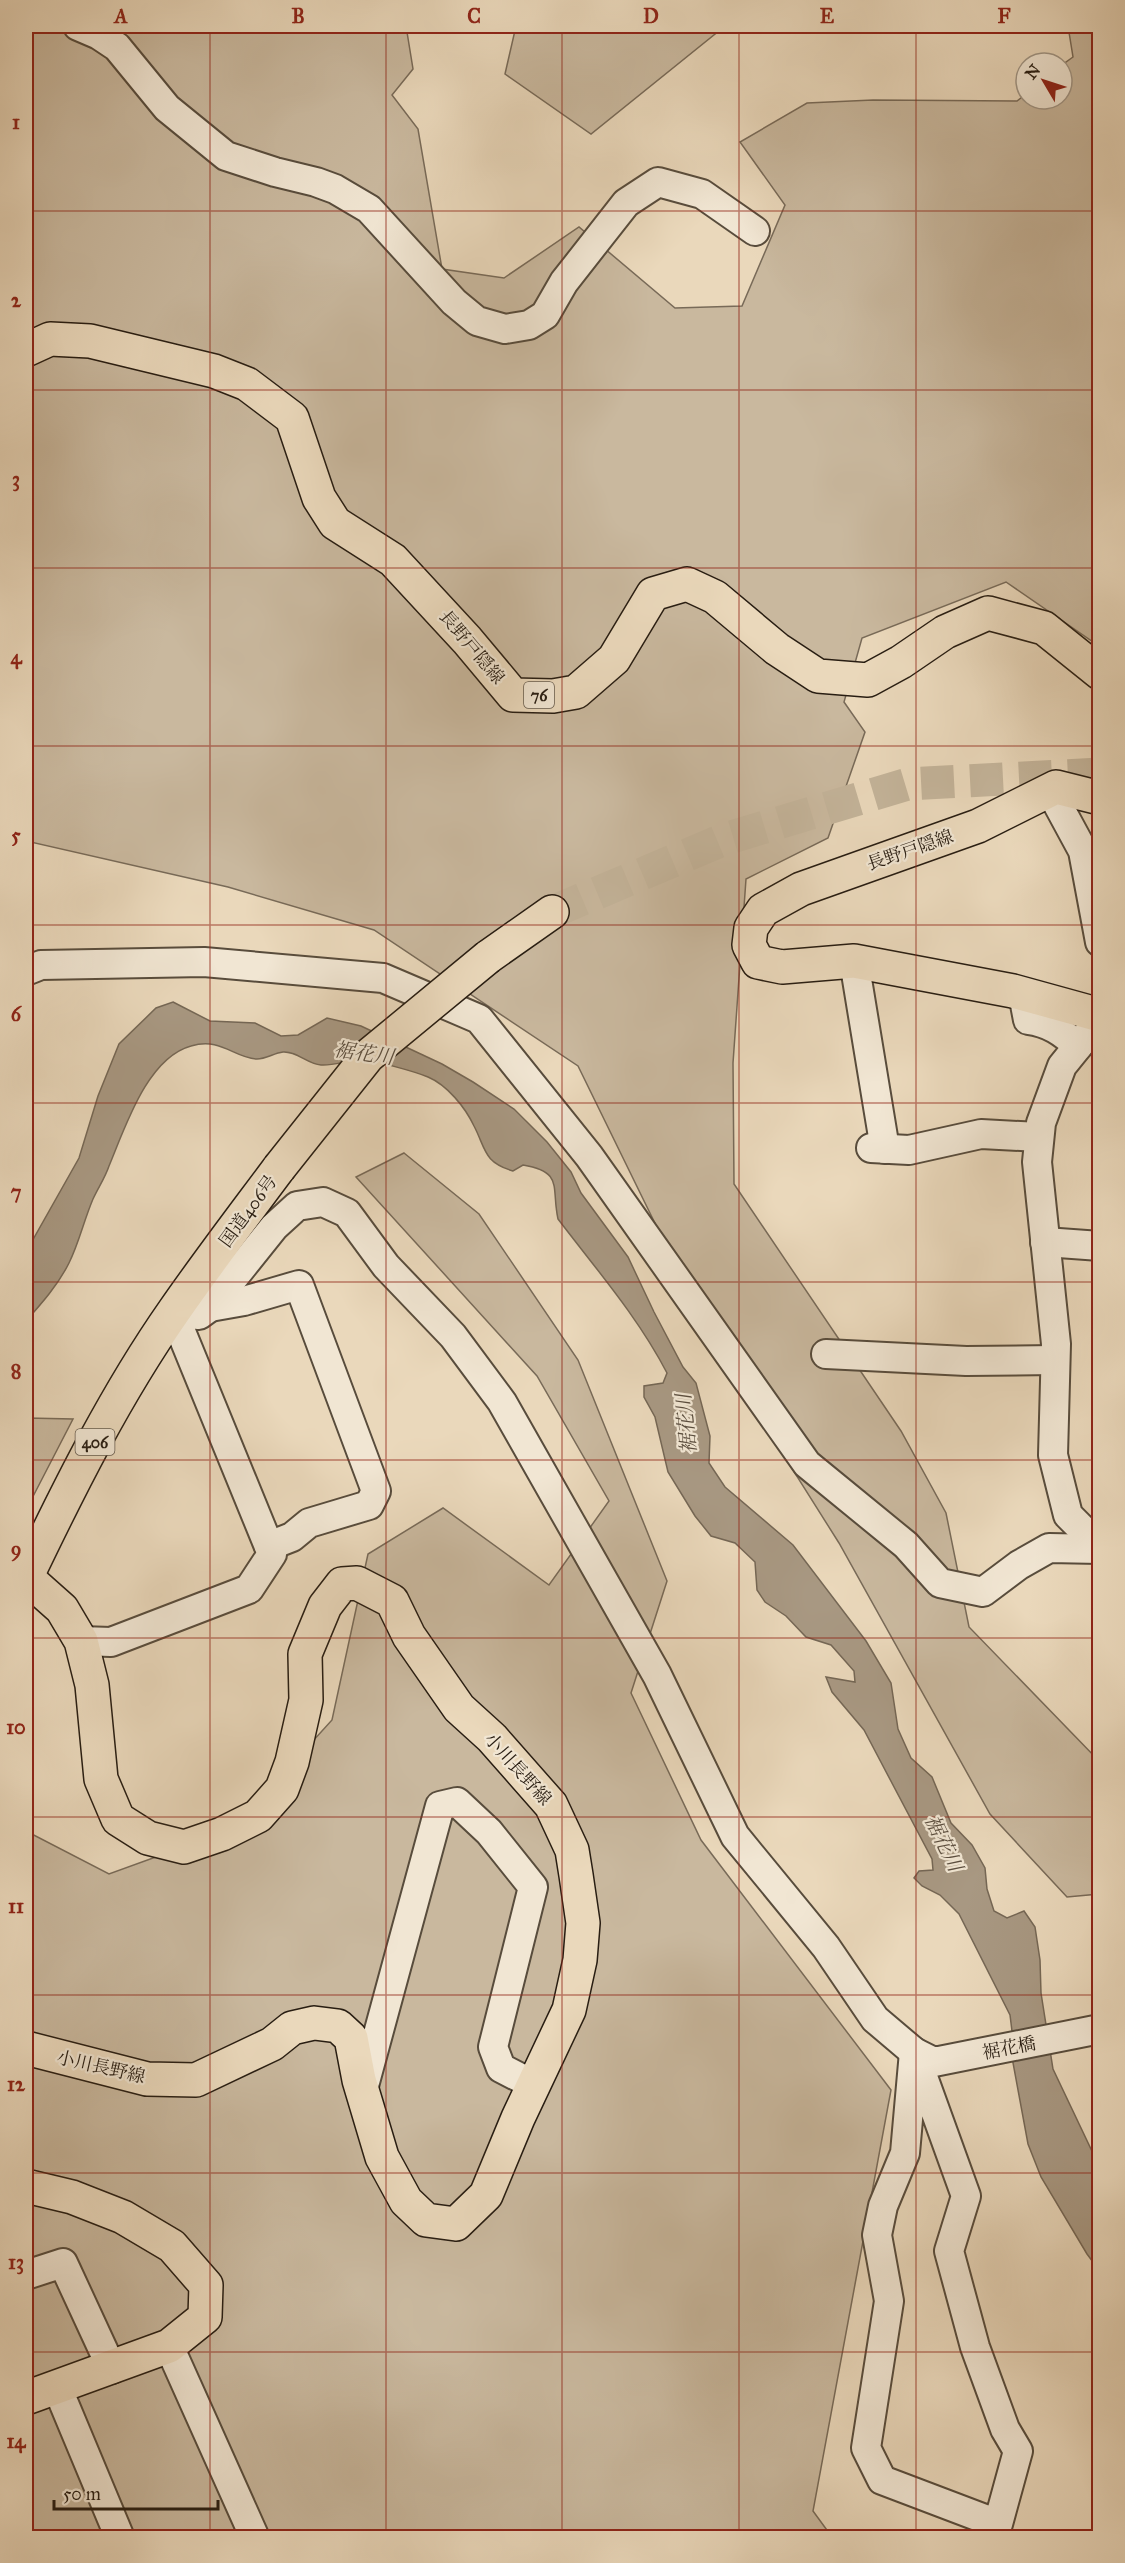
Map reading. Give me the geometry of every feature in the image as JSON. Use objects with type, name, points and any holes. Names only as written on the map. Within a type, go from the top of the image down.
[{"type":"main road","name":"長野戸隠線","points":[[26,350],[50,339],[90,341],[214,371],[248,384],[292,418],[319,498],[335,524],[393,560],[467,640],[513,695],[553,696],[576,692],[615,659],[653,594],[687,584],[715,597],[777,649],[818,676],[868,680],[901,662],[945,632],[988,613],[1044,628],[1100,673]]},
{"type":"main road","points":[[1050,790],[1056,787],[1100,798]]},
{"type":"main road","name":"長野戸隠線","points":[[1050,790],[978,826],[801,889],[764,910],[751,928],[749,945],[758,962],[782,967],[854,961],[1023,994],[1100,1017]]},
{"type":"main road","name":"国道406号","points":[[26,1577],[119,1398],[173,1312],[279,1167],[368,1056],[488,957],[552,912]]},
{"type":"main road","name":"小川長野線","points":[[26,1577],[62,1609],[81,1641],[93,1685],[101,1779],[118,1819],[148,1838],[184,1847],[222,1834],[258,1816],[282,1790],[292,1762],[306,1700],[305,1654],[325,1606],[342,1584],[357,1583],[392,1601],[409,1636],[459,1708],[492,1738],[551,1805],[572,1850],[584,1923],[580,1960],[569,2010],[486,2195],[456,2224],[426,2220],[406,2201],[382,2157],[362,2093],[351,2038],[338,2026],[314,2023],[292,2028],[272,2044],[196,2080],[147,2079],[26,2048]]},
{"type":"main road","points":[[26,2186],[72,2197],[123,2217],[172,2246],[206,2285],[205,2317],[169,2346],[112,2369],[26,2398]]},
{"type":"street","points":[[78,26],[99,35],[117,47],[167,108],[226,156],[335,189],[369,209],[454,302],[477,321],[505,329],[529,326],[545,315],[564,282],[626,202],[658,182],[702,194],[755,231]]},
{"type":"street","points":[[1050,790],[1083,851],[1100,942]]},
{"type":"street","points":[[854,961],[878,1149],[909,1150],[981,1134],[1039,1137]]},
{"type":"street","points":[[26,971],[41,965],[204,962],[383,978],[479,1019],[590,1156],[807,1464],[906,1545],[940,1583],[983,1592],[1019,1565],[1049,1548],[1100,1548]]},
{"type":"street","points":[[1023,994],[1028,1020],[1046,1023],[1062,1032],[1078,1046]]},
{"type":"street","points":[[1100,1017],[1062,1066],[1041,1123],[1037,1162],[1055,1360],[1053,1455],[1068,1515],[1100,1548]]},
{"type":"street","points":[[81,1641],[111,1642],[249,1589],[272,1554],[173,1312],[200,1315],[210,1307],[274,1227],[297,1206],[323,1202],[347,1213],[386,1266],[453,1336],[502,1402],[657,1675],[735,1836],[826,1947],[875,2019],[924,2057],[966,2196],[949,2251],[975,2348],[1005,2429],[1018,2451],[998,2524],[882,2480],[866,2448],[889,2301],[877,2235],[883,2206],[905,2153],[924,2057]]},
{"type":"street","points":[[1045,1242],[1100,1246]]},
{"type":"street","points":[[210,1307],[299,1285],[376,1491],[369,1505],[309,1523],[292,1537],[269,1546]]},
{"type":"street","points":[[826,1354],[966,1361],[1055,1360]]},
{"type":"street","points":[[362,2093],[440,1806],[457,1802],[489,1832],[533,1887],[493,2047],[501,2068],[534,2085]]},
{"type":"street","name":"裾花橋","points":[[924,2057],[1091,2032]]},
{"type":"street","points":[[26,2275],[63,2263],[112,2369]]},
{"type":"street","points":[[169,2346],[255,2538]]},
{"type":"street","points":[[57,2387],[120,2538]]},
{"type":"shaded area","points":[[26,26],[406,26],[413,69],[392,95],[418,129],[442,269],[504,278],[579,227],[675,308],[742,306],[785,205],[740,142],[807,103],[873,100],[1014,101],[1014,111],[1074,111],[1074,51],[1072,51],[1068,26],[1099,26],[1099,646],[1006,582],[862,638],[844,702],[865,732],[828,838],[746,879],[733,1063],[734,1184],[901,1431],[946,1513],[969,1627],[1099,1761],[1099,1894],[1067,1897],[990,1814],[839,1543],[716,1348],[578,1066],[374,930],[228,887],[26,841]]},
{"type":"shaded area","points":[[516,26],[725,26],[591,134],[505,74]]},
{"type":"shaded area","points":[[404,1153],[479,1214],[578,1360],[667,1581],[631,1693],[701,1840],[891,2090],[813,2511],[832,2537],[26,2537],[26,1831],[109,1874],[233,1829],[332,1720],[368,1554],[443,1508],[549,1585],[609,1501],[537,1376],[356,1177]]},
{"type":"shaded area","points":[[26,1418],[73,1419],[26,1510]]},
{"type":"water","name":"裾花川","points":[[173,1002],[210,1021],[255,1023],[281,1036],[298,1035],[327,1018],[361,1026],[442,1064],[514,1109],[547,1142],[571,1172],[581,1193],[628,1257],[683,1367],[696,1383],[710,1436],[709,1463],[725,1487],[793,1545],[866,1641],[891,1683],[898,1729],[911,1758],[932,1777],[951,1823],[972,1845],[985,1868],[987,1889],[994,1911],[1007,1918],[1024,1911],[1035,1927],[1040,1960],[1041,1993],[1053,2069],[1099,2166],[1099,2270],[1041,2177],[1028,2144],[1011,2052],[1014,2047],[1010,2015],[959,1914],[940,1895],[922,1886],[914,1878],[919,1871],[933,1870],[932,1859],[864,1730],[832,1692],[826,1677],[855,1682],[854,1671],[831,1645],[806,1637],[786,1616],[765,1602],[757,1590],[755,1562],[735,1543],[711,1536],[695,1516],[668,1472],[655,1417],[644,1397],[644,1386],[663,1383],[667,1373],[630,1313],[558,1219],[555,1190],[550,1177],[545,1172],[523,1165],[513,1171],[496,1163],[487,1154],[460,1104],[442,1085],[422,1075],[368,1061],[357,1060],[321,1065],[288,1052],[257,1059],[211,1044],[191,1046],[175,1053],[162,1064],[139,1096],[106,1175],[93,1199],[76,1248],[65,1271],[44,1301],[26,1321],[26,1252],[79,1158],[98,1096],[119,1044],[156,1008]]},
{"type":"tunnel","points":[[552,912],[725,839],[908,784],[1100,774]]}]
